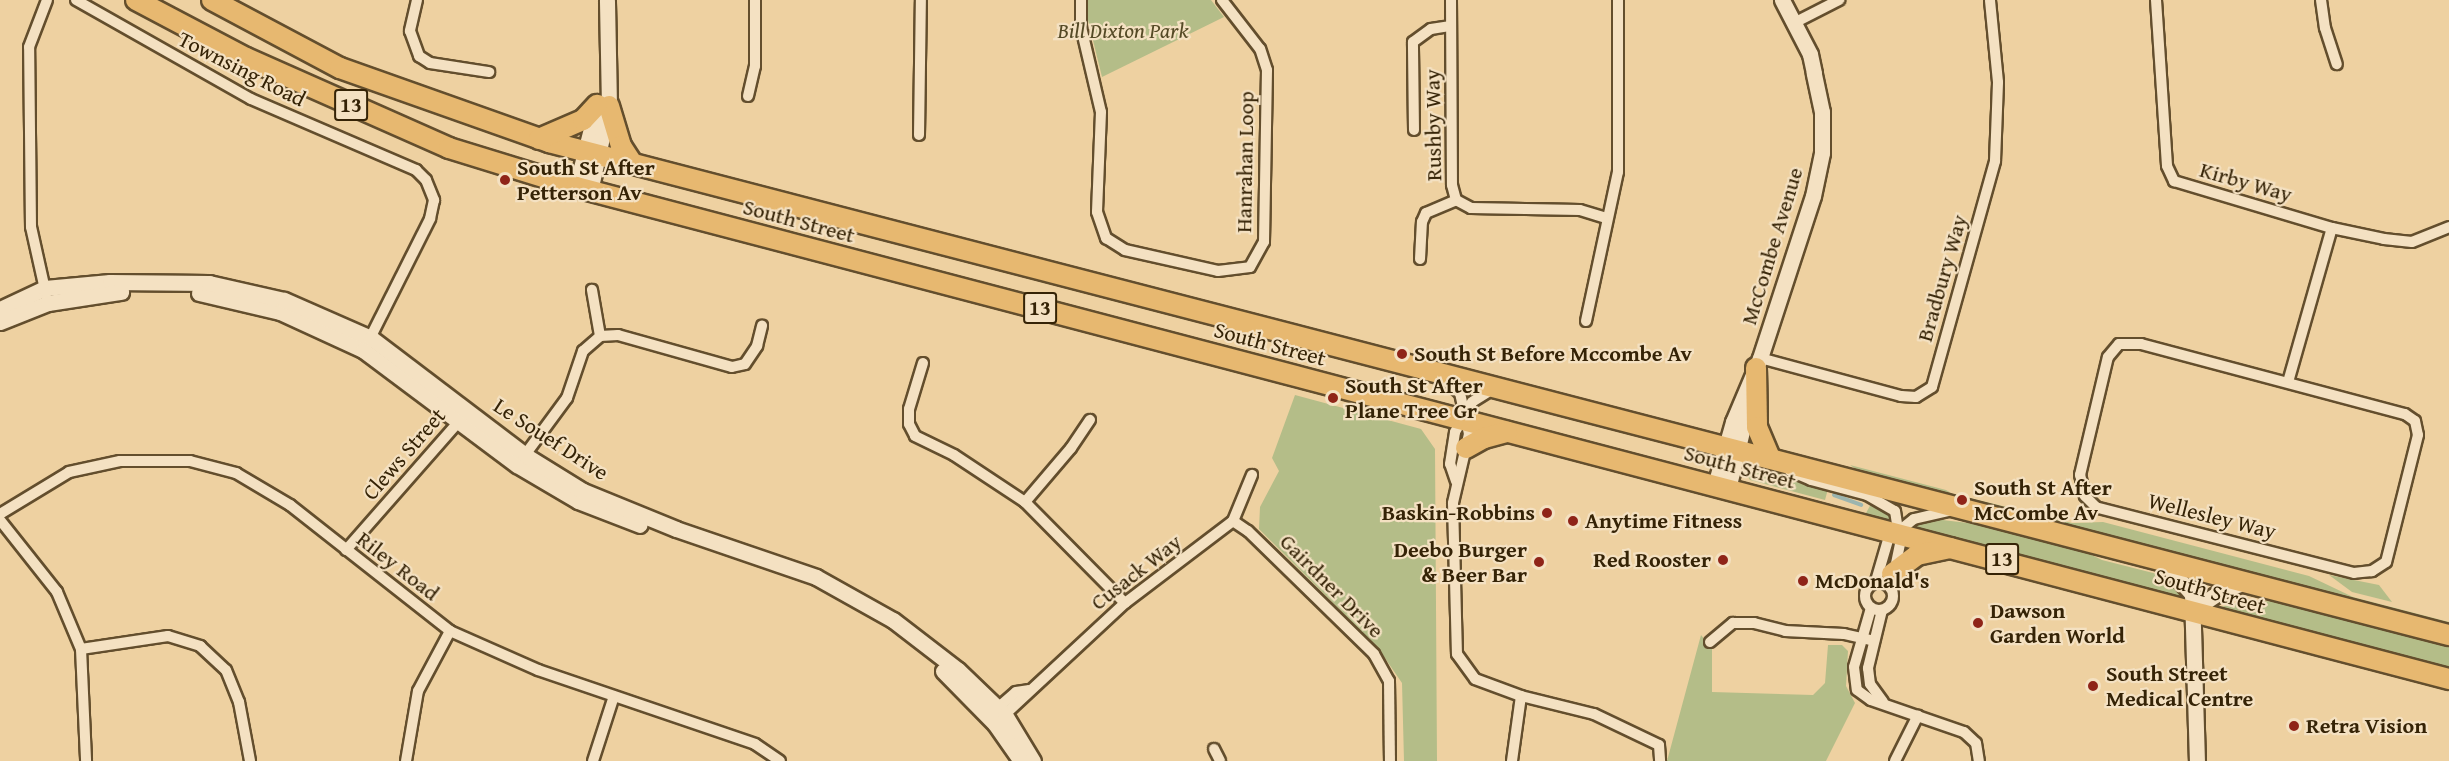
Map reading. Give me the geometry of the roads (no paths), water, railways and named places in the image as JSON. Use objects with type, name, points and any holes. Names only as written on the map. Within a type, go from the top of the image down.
[{"type":"highway","name":"South Street","points":[[136,0],[246,58],[449,148],[583,189],[1509,432],[1958,547],[2449,679]]},
{"type":"highway","name":"South Street","points":[[212,0],[340,68],[539,139],[1503,387],[2449,635]]},
{"type":"highway","points":[[539,139],[584,120],[603,105],[621,146],[632,163]]},
{"type":"highway","points":[[1758,363],[1757,428],[1770,458]]},
{"type":"highway","points":[[1466,448],[1484,438],[1509,432]]},
{"type":"highway","points":[[1886,581],[1917,555],[1958,547]]},
{"type":"street","points":[[47,0],[30,47],[31,227],[47,296]]},
{"type":"street","name":"Townsing Road","points":[[76,0],[250,99],[416,170],[426,180],[434,200],[430,219],[367,344]]},
{"type":"street","points":[[417,0],[410,31],[419,56],[430,63],[489,72]]},
{"type":"street","points":[[583,189],[608,83],[607,0]]},
{"type":"street","points":[[748,96],[755,66],[755,0]]},
{"type":"street","points":[[919,135],[921,0]]},
{"type":"street","name":"Hanrahan Loop","points":[[1081,0],[1081,27],[1101,112],[1097,212],[1106,238],[1125,250],[1218,271],[1250,267],[1264,242],[1267,70],[1260,49],[1222,0]]},
{"type":"street","name":"Rushby Way","points":[[1451,0],[1452,185],[1456,200],[1471,208],[1580,210],[1606,218]]},
{"type":"street","points":[[1586,321],[1606,218],[1618,172],[1618,0]]},
{"type":"street","name":"McCombe Avenue","points":[[1722,487],[1758,363],[1813,196],[1822,153],[1819,92],[1810,54],[1782,0]]},
{"type":"street","points":[[1794,23],[1839,0]]},
{"type":"street","name":"Bradbury Way","points":[[1758,363],[1901,396],[1916,397],[1932,387],[1995,161],[1998,82],[1990,0]]},
{"type":"street","name":"Kirby Way","points":[[2156,0],[2167,166],[2174,181],[2332,228],[2412,242],[2449,227]]},
{"type":"street","points":[[2321,0],[2325,28],[2337,64]]},
{"type":"street","points":[[1414,130],[1413,42],[1431,29],[1451,26]]},
{"type":"street","points":[[1420,259],[1419,241],[1426,213],[1456,200]]},
{"type":"street","points":[[2288,382],[2332,228]]},
{"type":"street","points":[[592,291],[600,336]]},
{"type":"street","name":"Le Souef Drive","points":[[0,309],[47,296],[109,292],[205,293],[280,312],[367,344],[468,411],[521,460]]},
{"type":"street","name":"Le Souef Drive","points":[[0,322],[47,296]]},
{"type":"street","points":[[521,460],[567,398],[583,351],[600,336],[618,335],[732,367],[745,364],[756,346],[762,326]]},
{"type":"street","name":"Le Souef Drive","points":[[367,344],[458,424],[521,460],[578,501],[671,537],[812,584],[889,627],[996,716],[1033,761]]},
{"type":"street","name":"Wellesley Way","points":[[2119,344],[2141,344],[2288,382],[2405,414],[2415,420],[2418,435],[2386,562],[2372,571],[2354,573],[2096,507],[2085,496],[2080,475],[2108,357],[2119,344]]},
{"type":"street","points":[[923,363],[909,409],[909,424],[915,436],[954,455],[1025,502],[1125,603]]},
{"type":"street","points":[[1420,367],[1454,385],[1463,400],[1464,420],[1469,434],[1456,481],[1453,503],[1457,654],[1475,679],[1521,696],[1594,714],[1659,745],[1660,761]]},
{"type":"street","points":[[1456,481],[1450,464],[1455,432],[1478,396],[1503,387]]},
{"type":"street","name":"Clews Street","points":[[345,550],[468,411]]},
{"type":"street","points":[[1025,502],[1071,448],[1090,420]]},
{"type":"street","points":[[1770,458],[1802,477],[1883,503],[1897,515],[1900,544],[1886,581],[1865,591],[1877,609],[1868,677],[1883,702]]},
{"type":"street","name":"Riley Road","points":[[0,514],[69,472],[120,461],[190,461],[236,473],[290,505],[450,631],[538,670],[755,744],[780,761]]},
{"type":"street","points":[[1233,521],[1252,475]]},
{"type":"street","points":[[1979,761],[1976,743],[1964,732],[1863,696],[1855,685],[1861,638],[1877,609],[1893,600],[1886,581],[1888,540],[1929,514],[1956,510],[1992,515]]},
{"type":"street","points":[[0,520],[57,592],[81,650],[86,761]]},
{"type":"street","name":"Cusack Way","points":[[996,716],[1125,603],[1233,521]]},
{"type":"street","name":"Gairdner Drive","points":[[1233,521],[1248,531],[1374,654],[1389,681],[1390,761]]},
{"type":"street","points":[[2161,560],[2185,582],[2192,594],[2197,761]]},
{"type":"street","points":[[2193,610],[2221,591],[2246,582]]},
{"type":"street","points":[[1710,642],[1732,623],[1874,641]]},
{"type":"street","points":[[406,761],[418,691],[450,631]]},
{"type":"street","points":[[81,650],[168,636],[200,646],[226,670],[239,702],[250,761]]},
{"type":"street","points":[[593,761],[614,696]]},
{"type":"street","points":[[1512,761],[1521,696]]},
{"type":"street","points":[[1895,761],[1918,715]]},
{"type":"street","name":"Le Souef Drive","points":[[996,716],[1021,761]]},
{"type":"street","points":[[1214,748],[1220,761]]},
{"type":"waterway","points":[[1834,495],[1861,505]]},
{"type":"place","name":"South St After Petterson Av","points":[[505,180]]},
{"type":"place","name":"South St Before Mccombe Av","points":[[1402,354]]},
{"type":"place","name":"South St After Plane Tree Gr","points":[[1333,398]]},
{"type":"place","name":"South St After McCombe Av","points":[[1962,500]]},
{"type":"place","name":"Baskin-Robbins","points":[[1547,513]]},
{"type":"place","name":"Anytime Fitness","points":[[1573,521]]},
{"type":"place","name":"Red Rooster","points":[[1723,560]]},
{"type":"place","name":"Deebo Burger & Beer Bar","points":[[1539,562]]},
{"type":"place","name":"McDonald's","points":[[1803,581]]},
{"type":"place","name":"Dawson Garden World","points":[[1978,623]]},
{"type":"place","name":"South Street Medical Centre","points":[[2093,686]]},
{"type":"place","name":"Retra Vision","points":[[2294,726]]},
{"type":"park label","name":"Bill Dixton Park","points":[[1123,31]]}]
